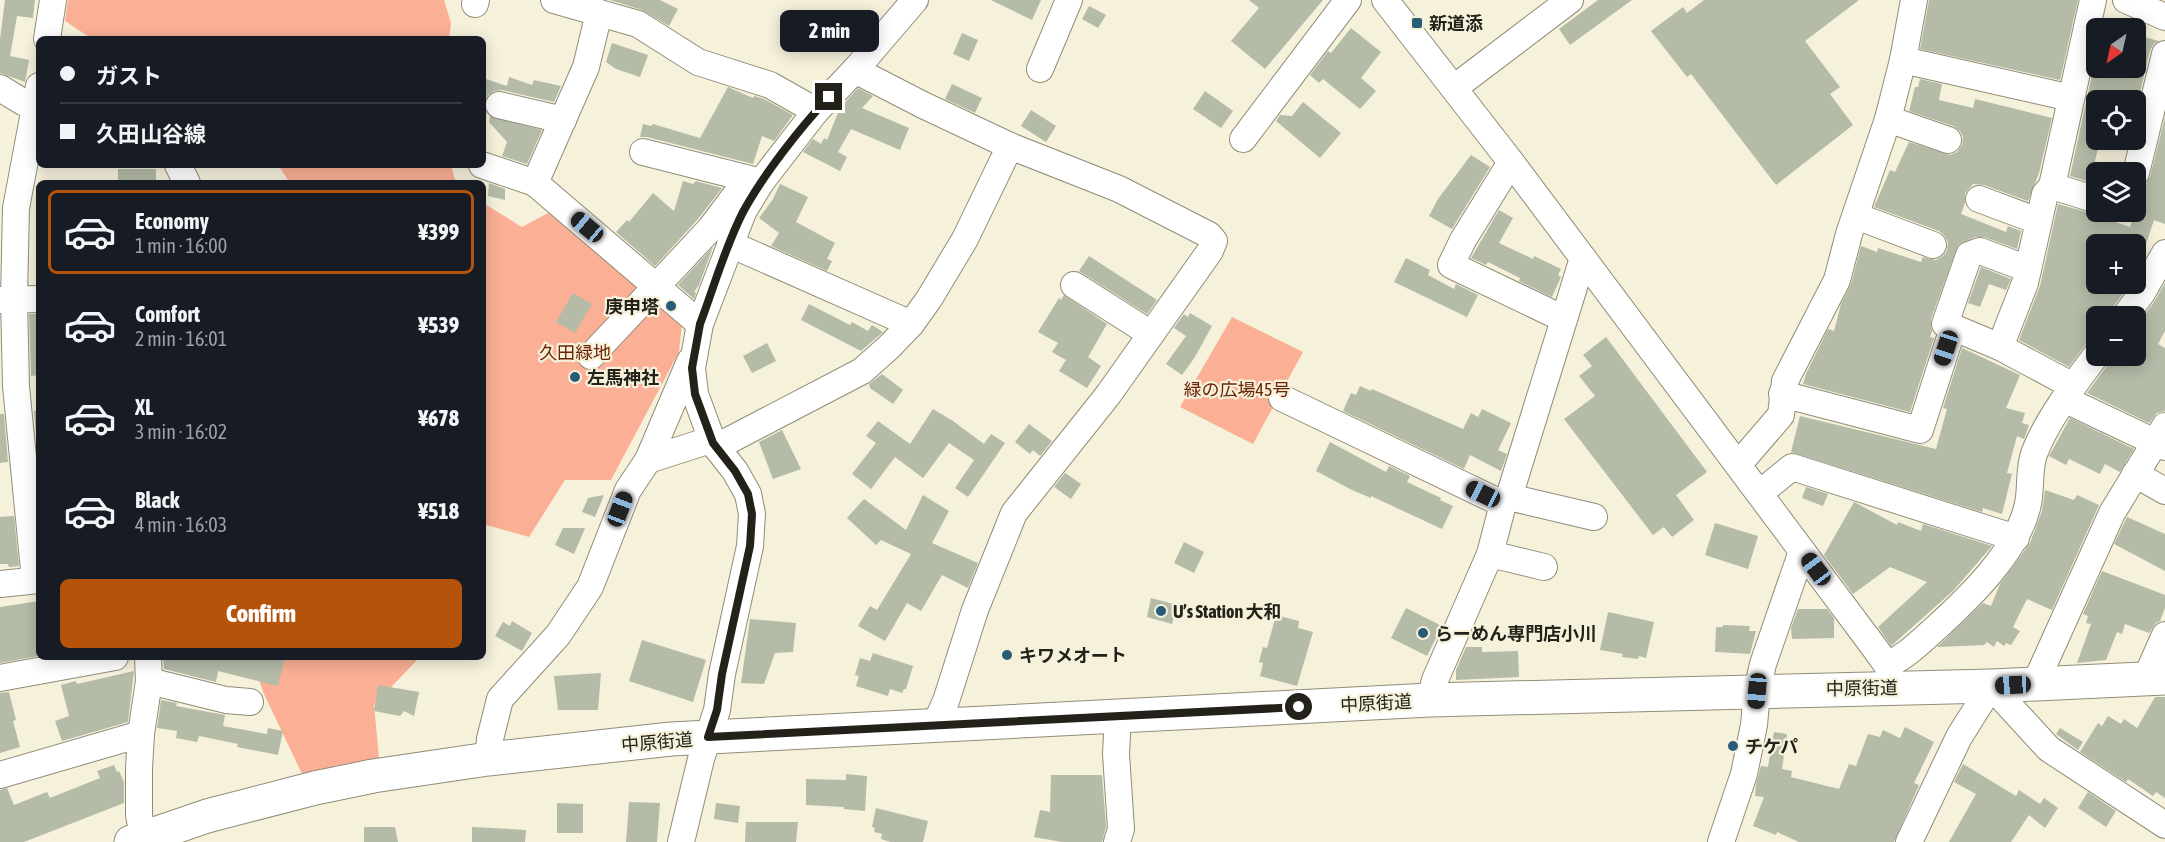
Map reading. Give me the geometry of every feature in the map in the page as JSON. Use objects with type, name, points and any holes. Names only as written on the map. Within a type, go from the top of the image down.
[{"type":"main road","name":"中原街道","points":[[139,840],[207,816],[372,776],[488,759],[651,741],[1430,700],[1757,691],[1890,676],[1991,686],[2156,678]]},
{"type":"street","points":[[47,36],[53,0]]},
{"type":"street","points":[[553,0],[638,24],[698,62],[770,85],[816,111]]},
{"type":"street","points":[[681,842],[717,710],[722,674],[750,546],[752,514],[748,494],[735,471],[713,443],[695,394],[692,368],[700,324],[743,213],[761,182],[816,111],[855,70],[915,0]]},
{"type":"street","points":[[1040,69],[1069,0]]},
{"type":"street","points":[[1243,139],[1347,0]]},
{"type":"street","points":[[1385,0],[1511,162],[1760,493],[1890,676],[1903,658],[1973,594],[2016,538],[2028,508],[2033,457],[2043,433],[2088,366]]},
{"type":"street","points":[[1454,88],[1570,0]]},
{"type":"street","points":[[1738,465],[1781,415],[1785,381],[1838,280],[1888,119],[1904,60],[1914,0]]},
{"type":"street","points":[[2000,347],[2025,283],[2045,194],[2052,186],[2093,0]]},
{"type":"street","points":[[2126,0],[2165,17]]},
{"type":"street","points":[[535,183],[586,67],[599,13]]},
{"type":"street","points":[[2139,162],[2165,54]]},
{"type":"street","points":[[1904,60],[2071,99]]},
{"type":"street","points":[[855,70],[1010,146],[1119,189],[1209,235],[1214,241],[1210,251],[1108,395],[1014,513],[975,610],[946,701],[935,725]]},
{"type":"street","points":[[0,88],[23,102],[36,100]]},
{"type":"street","points":[[500,105],[563,120]]},
{"type":"street","points":[[1888,119],[1948,140]]},
{"type":"street","points":[[36,122],[28,208],[7,300],[27,385],[36,559]]},
{"type":"street","points":[[648,460],[704,442],[724,443],[862,371],[911,324],[929,299],[965,239],[1010,146]]},
{"type":"street","points":[[643,152],[761,182]]},
{"type":"street","points":[[1511,162],[1463,240],[1451,265],[1564,319]]},
{"type":"street","points":[[486,166],[535,183],[700,324]]},
{"type":"street","points":[[591,356],[710,229],[737,193],[761,182]]},
{"type":"street","points":[[2052,186],[2086,197]]},
{"type":"street","points":[[1979,199],[2038,221]]},
{"type":"street","points":[[1856,216],[1934,245]]},
{"type":"street","points":[[730,244],[911,324]]},
{"type":"street","points":[[2028,268],[1980,251],[1969,255],[1945,324],[2000,347],[2069,393],[2162,438],[2135,474],[2112,513],[2035,684]]},
{"type":"street","points":[[2132,306],[2165,253]]},
{"type":"street","points":[[1430,700],[1435,680],[1490,554],[1583,258]]},
{"type":"street","points":[[1074,285],[1151,334]]},
{"type":"street","points":[[7,300],[36,299]]},
{"type":"street","points":[[1782,394],[1920,430],[1953,328]]},
{"type":"street","points":[[488,759],[500,699],[558,635],[590,587],[628,490],[648,460],[696,349]]},
{"type":"street","points":[[1282,398],[1506,500],[1594,517]]},
{"type":"street","points":[[1760,493],[1792,466],[2016,538]]},
{"type":"street","points":[[2135,474],[2165,491]]},
{"type":"street","points":[[1721,842],[1744,774],[1763,664],[1802,551]]},
{"type":"street","points":[[1490,554],[1544,567]]},
{"type":"street","points":[[0,584],[36,580]]},
{"type":"street","points":[[2156,678],[2165,635]]},
{"type":"street","points":[[0,678],[99,660]]},
{"type":"street","points":[[139,840],[141,734],[148,669],[226,700],[250,702]]},
{"type":"street","points":[[1909,842],[1959,737],[1991,686],[2049,749],[2165,825]]},
{"type":"street","points":[[1117,842],[1121,829],[1116,754],[1118,716]]},
{"type":"street","points":[[0,775],[141,734]]},
{"type":"green space","points":[[68,0],[444,0],[451,23],[449,36],[88,36],[65,21]]},
{"type":"green space","points":[[280,168],[452,168],[455,180],[288,180]]},
{"type":"green space","name":"久田緑地","points":[[486,205],[522,227],[550,212],[682,323],[679,352],[611,480],[565,480],[529,537],[486,525]]},
{"type":"green space","name":"緑の広場45号","points":[[1232,317],[1303,352],[1253,444],[1180,407]]},
{"type":"green space","points":[[252,660],[417,660],[374,705],[379,758],[303,776],[264,694]]},
{"type":"building","points":[[5,0],[35,0],[33,18],[17,16],[10,56],[29,60],[25,82],[0,73],[0,39]]},
{"type":"building","points":[[610,0],[660,0],[678,9],[669,26],[642,10]]},
{"type":"building","points":[[991,0],[1041,0],[1032,20]]},
{"type":"building","points":[[1249,0],[1323,0],[1265,69],[1231,41],[1259,8]]},
{"type":"building","points":[[1598,0],[1632,0],[1570,45],[1559,29]]},
{"type":"building","points":[[1704,0],[1859,0],[1805,41],[1840,87],[1830,94],[1853,125],[1776,185],[1691,74],[1687,77],[1651,31],[1683,7],[1687,13]]},
{"type":"building","points":[[1929,0],[2078,0],[2060,80],[1920,49]]},
{"type":"building","points":[[1089,6],[1106,15],[1098,28],[1082,19]]},
{"type":"building","points":[[1351,28],[1381,52],[1361,78],[1376,91],[1360,109],[1323,79],[1319,83],[1310,75],[1328,51],[1331,53]]},
{"type":"building","points":[[962,33],[978,40],[969,61],[953,54]]},
{"type":"building","points":[[2146,38],[2159,41],[2150,50],[2146,67]]},
{"type":"building","points":[[612,43],[648,55],[640,77],[616,69],[606,62]]},
{"type":"building","points":[[509,77],[532,85],[534,80],[561,86],[554,102],[502,90],[494,91],[486,99],[486,79],[507,86]]},
{"type":"building","points":[[2091,78],[2143,78],[2141,90],[2089,90]]},
{"type":"building","points":[[1920,79],[1942,84],[1939,100],[1973,108],[1975,99],[2052,118],[2039,173],[2028,201],[1984,185],[1973,184],[1965,193],[1965,203],[1961,214],[2006,232],[2008,226],[2021,231],[2017,249],[1984,237],[1975,237],[1958,245],[1931,319],[1930,337],[1934,338],[1910,412],[1803,384],[1828,329],[1834,331],[1841,304],[1851,284],[1861,246],[1877,252],[1878,248],[1921,262],[1923,257],[1936,260],[1947,251],[1948,242],[1939,231],[1874,207],[1890,170],[1895,172],[1909,142],[1950,155],[1957,152],[1962,145],[1963,137],[1960,131],[1953,126],[1909,111],[1915,87],[1918,87]]},
{"type":"building","points":[[952,84],[982,98],[975,113],[945,99]]},
{"type":"building","points":[[728,87],[753,98],[754,96],[764,99],[793,115],[774,141],[762,136],[753,164],[640,137],[643,124],[651,126],[653,124],[700,138]]},
{"type":"building","points":[[858,88],[873,96],[862,108],[909,128],[900,150],[851,129],[838,152],[847,157],[840,171],[803,152],[813,139],[821,144],[824,138],[827,140],[840,108]]},
{"type":"building","points":[[1205,91],[1233,111],[1221,128],[1193,109]]},
{"type":"building","points":[[1303,102],[1341,133],[1320,158],[1276,121],[1280,115],[1292,116]]},
{"type":"building","points":[[2086,103],[2086,150],[2098,150],[2095,162],[2086,162],[2086,181],[2070,176]]},
{"type":"building","points":[[1031,110],[1056,126],[1046,142],[1021,126]]},
{"type":"building","points":[[490,116],[542,130],[527,164],[502,156],[507,142],[489,122]]},
{"type":"building","points":[[2165,117],[2165,224],[2154,220],[2146,244],[2146,234],[2086,234],[2086,294],[2123,294],[2114,306],[2086,306],[2086,344],[2069,367],[2019,340],[2040,286],[2058,204],[2086,212],[2086,222],[2115,222],[2130,227],[2132,222],[2146,222],[2146,184],[2150,177]]},
{"type":"building","points":[[1471,155],[1490,167],[1452,229],[1429,216],[1438,199]]},
{"type":"building","points":[[118,169],[156,169],[156,180],[118,180]]},
{"type":"building","points":[[683,181],[693,184],[696,181],[722,188],[698,219],[655,266],[616,232],[627,220],[629,222],[653,193],[674,211]]},
{"type":"building","points":[[489,183],[505,189],[505,200],[488,196]]},
{"type":"building","points":[[780,184],[808,197],[796,222],[835,243],[827,259],[832,261],[827,271],[771,246],[779,233],[759,218],[773,199]]},
{"type":"building","points":[[1499,210],[1513,218],[1499,243],[1561,269],[1558,275],[1561,277],[1552,297],[1488,262],[1486,265],[1471,258]]},
{"type":"building","points":[[713,247],[699,285],[694,292],[696,293],[694,299],[678,285]]},
{"type":"building","points":[[1089,256],[1157,300],[1147,314],[1079,271]]},
{"type":"building","points":[[1406,258],[1430,270],[1428,275],[1454,289],[1456,284],[1478,295],[1467,317],[1394,282]]},
{"type":"building","points":[[1981,267],[2011,279],[2006,290],[1989,284],[1980,307],[1968,303]]},
{"type":"building","points":[[2165,283],[2165,331],[2158,344],[2165,348],[2165,411],[2157,413],[2149,423],[2087,393],[2107,366],[2146,366],[2146,313]]},
{"type":"building","points":[[573,293],[592,304],[575,333],[556,322]]},
{"type":"building","points":[[1064,295],[1107,324],[1088,357],[1101,366],[1087,388],[1059,371],[1066,360],[1052,352],[1058,343],[1038,332],[1059,298],[1061,300]]},
{"type":"building","points":[[809,304],[850,325],[852,322],[868,331],[872,325],[883,332],[861,351],[801,320]]},
{"type":"building","points":[[1190,313],[1212,326],[1182,375],[1166,364],[1186,336],[1174,328],[1184,314],[1188,317]]},
{"type":"building","points":[[29,314],[36,314],[36,375],[31,376]]},
{"type":"building","points":[[1606,337],[1707,472],[1676,495],[1694,520],[1672,537],[1664,527],[1653,535],[1564,419],[1595,396],[1579,376],[1592,366],[1583,355]]},
{"type":"building","points":[[767,343],[776,361],[752,373],[743,356]]},
{"type":"building","points":[[1962,348],[2020,375],[2006,408],[2025,413],[2022,423],[2029,425],[2024,439],[2017,436],[2007,473],[2012,474],[2002,514],[1983,508],[1982,512],[1791,452],[1800,416],[1936,449],[1947,409],[1943,408]]},
{"type":"building","points":[[882,374],[903,390],[893,404],[870,388],[869,384]]},
{"type":"building","points":[[1360,386],[1371,391],[1372,389],[1463,429],[1471,413],[1478,417],[1482,409],[1511,423],[1498,450],[1507,454],[1501,471],[1470,455],[1464,469],[1343,411],[1351,393],[1356,395]]},
{"type":"building","points":[[933,409],[984,444],[991,434],[1005,443],[968,497],[955,488],[974,460],[949,443],[923,478],[895,457],[871,489],[852,474],[876,443],[866,436],[878,421],[910,444]]},
{"type":"building","points":[[34,411],[36,411],[36,435]]},
{"type":"building","points":[[0,414],[4,414],[8,462],[0,463]]},
{"type":"building","points":[[2070,418],[2134,449],[2120,472],[2105,464],[2100,474],[2069,459],[2066,465],[2049,456]]},
{"type":"building","points":[[1029,424],[1052,441],[1040,456],[1033,450],[1030,454],[1015,442]]},
{"type":"building","points":[[782,430],[801,469],[773,479],[759,442]]},
{"type":"building","points":[[1330,442],[1386,472],[1389,466],[1410,476],[1407,482],[1453,506],[1442,529],[1371,496],[1371,498],[1352,490],[1316,471]]},
{"type":"building","points":[[1065,473],[1081,484],[1071,499],[1054,487]]},
{"type":"building","points":[[1806,487],[1828,494],[1823,506],[1802,498]]},
{"type":"building","points":[[2045,490],[2074,500],[2077,495],[2099,505],[2052,610],[2027,599],[2013,627],[2020,631],[2011,645],[2006,643],[2004,646],[1997,641],[1994,647],[1987,642],[1984,645],[1937,647],[1983,603],[1991,606],[2000,584],[2030,543],[2042,511]]},
{"type":"building","points":[[604,495],[595,517],[582,512],[588,498]]},
{"type":"building","points":[[923,495],[949,511],[932,543],[978,563],[968,588],[942,575],[921,611],[907,603],[885,641],[858,626],[870,606],[877,610],[911,554],[881,540],[876,545],[847,518],[864,499],[906,530]]},
{"type":"building","points":[[1854,502],[1897,525],[1898,522],[1921,531],[1923,524],[1992,546],[1953,591],[1891,646],[1878,627],[1927,582],[1890,567],[1853,594],[1824,555]]},
{"type":"building","points":[[14,516],[19,566],[9,567],[8,564],[0,564],[0,517]]},
{"type":"building","points":[[2127,517],[2165,534],[2165,571],[2114,544]]},
{"type":"building","points":[[1715,523],[1758,536],[1748,569],[1705,555]]},
{"type":"building","points":[[563,528],[585,528],[574,554],[555,545]]},
{"type":"building","points":[[1184,542],[1204,552],[1194,573],[1174,563]]},
{"type":"building","points":[[2102,571],[2165,595],[2165,608],[2160,621],[2149,633],[2125,624],[2122,634],[2117,632],[2106,660],[2077,663],[2091,624],[2086,623],[2088,616],[2083,614]]},
{"type":"building","points":[[1151,598],[1177,605],[1172,624],[1147,617]]},
{"type":"building","points":[[36,601],[36,657],[0,663],[0,607]]},
{"type":"building","points":[[1406,608],[1442,626],[1427,656],[1391,638]]},
{"type":"building","points":[[1798,609],[1827,609],[1834,618],[1834,638],[1792,639],[1791,628]]},
{"type":"building","points":[[1608,612],[1654,622],[1646,658],[1622,657],[1623,654],[1600,650]]},
{"type":"building","points":[[1276,615],[1299,621],[1298,628],[1313,632],[1297,686],[1260,676],[1263,663],[1259,662],[1263,647],[1267,648]]},
{"type":"building","points":[[750,619],[796,623],[793,652],[775,653],[764,684],[741,683]]},
{"type":"building","points":[[512,621],[532,633],[522,651],[495,636],[503,622],[510,626]]},
{"type":"building","points":[[1723,625],[1750,626],[1749,631],[1756,631],[1750,654],[1715,652],[1716,627],[1723,627]]},
{"type":"building","points":[[642,640],[706,660],[693,702],[629,681]]},
{"type":"building","points":[[1466,647],[1482,647],[1482,652],[1518,651],[1519,677],[1456,680],[1456,670]]},
{"type":"building","points":[[873,653],[913,666],[906,689],[902,693],[890,689],[888,696],[856,686],[859,676],[855,675],[860,658],[870,661]]},
{"type":"building","points":[[163,660],[284,660],[278,686],[218,671],[216,682],[164,669]]},
{"type":"building","points":[[134,671],[128,722],[62,741],[55,721],[69,716],[61,685],[76,681],[77,684]]},
{"type":"building","points":[[601,673],[598,710],[558,710],[554,676]]},
{"type":"building","points":[[378,685],[419,692],[414,716],[404,711],[400,716],[374,711]]},
{"type":"building","points":[[9,692],[20,747],[0,753],[0,693]]},
{"type":"building","points":[[2155,697],[2165,697],[2165,798],[2156,792],[2153,796],[2128,779],[2126,782],[2080,752],[2098,723],[2102,726],[2108,716],[2121,724],[2124,719],[2137,728]]},
{"type":"building","points":[[161,700],[177,703],[176,706],[225,715],[223,726],[267,734],[268,728],[283,731],[278,755],[237,747],[238,744],[199,736],[197,742],[176,738],[177,731],[157,728]]},
{"type":"building","points":[[1905,727],[1934,742],[1914,783],[1919,785],[1894,842],[1799,842],[1777,832],[1776,835],[1753,826],[1764,797],[1755,796],[1756,784],[1761,766],[1768,767],[1774,732],[1787,734],[1782,769],[1792,771],[1791,777],[1839,789],[1849,764],[1856,766],[1868,734],[1880,737],[1883,730],[1900,738]]},
{"type":"building","points":[[2060,728],[2083,742],[2078,750],[2056,734]]},
{"type":"building","points":[[1963,764],[2016,796],[2019,790],[2040,804],[2044,798],[2058,808],[2045,828],[2029,815],[2011,842],[1949,842],[1976,794],[1954,782]]},
{"type":"building","points":[[114,765],[124,782],[124,803],[24,842],[0,842],[0,790],[7,788],[14,805],[47,792],[50,798],[100,778],[97,771]]},
{"type":"building","points":[[846,774],[867,776],[865,811],[844,809],[844,807],[806,805],[806,779],[846,780]]},
{"type":"building","points":[[1051,775],[1102,775],[1106,827],[1102,842],[1062,842],[1034,837],[1040,810],[1050,812]]},
{"type":"building","points":[[2088,792],[2116,811],[2106,827],[2078,808]]},
{"type":"building","points":[[629,802],[660,803],[657,842],[626,842]]},
{"type":"building","points":[[557,803],[583,804],[583,833],[557,833]]},
{"type":"building","points":[[716,803],[740,806],[738,823],[714,819]]},
{"type":"building","points":[[876,808],[928,821],[923,842],[891,842],[881,839],[882,834],[874,832],[875,828],[872,827]]},
{"type":"building","points":[[746,822],[798,822],[796,842],[745,842]]},
{"type":"building","points":[[364,827],[395,827],[398,842],[364,842]]},
{"type":"building","points":[[472,827],[526,830],[525,842],[472,842]]},
{"type":"place","name":"新道添","points":[[1417,23]]},
{"type":"place","name":"庚申塔","points":[[671,306]]},
{"type":"place","name":"左馬神社","points":[[575,377]]},
{"type":"place","name":"U’s Station 大和","points":[[1161,611]]},
{"type":"place","name":"らーめん専門店小川","points":[[1423,633]]},
{"type":"place","name":"キワメオート","points":[[1007,655]]},
{"type":"place","name":"チケパ","points":[[1733,746]]},
{"type":"route","points":[[829,97],[761,182],[743,213],[700,324],[692,368],[695,394],[713,443],[735,471],[748,494],[752,514],[750,546],[722,674],[717,710],[708,737],[1299,707]]}]
